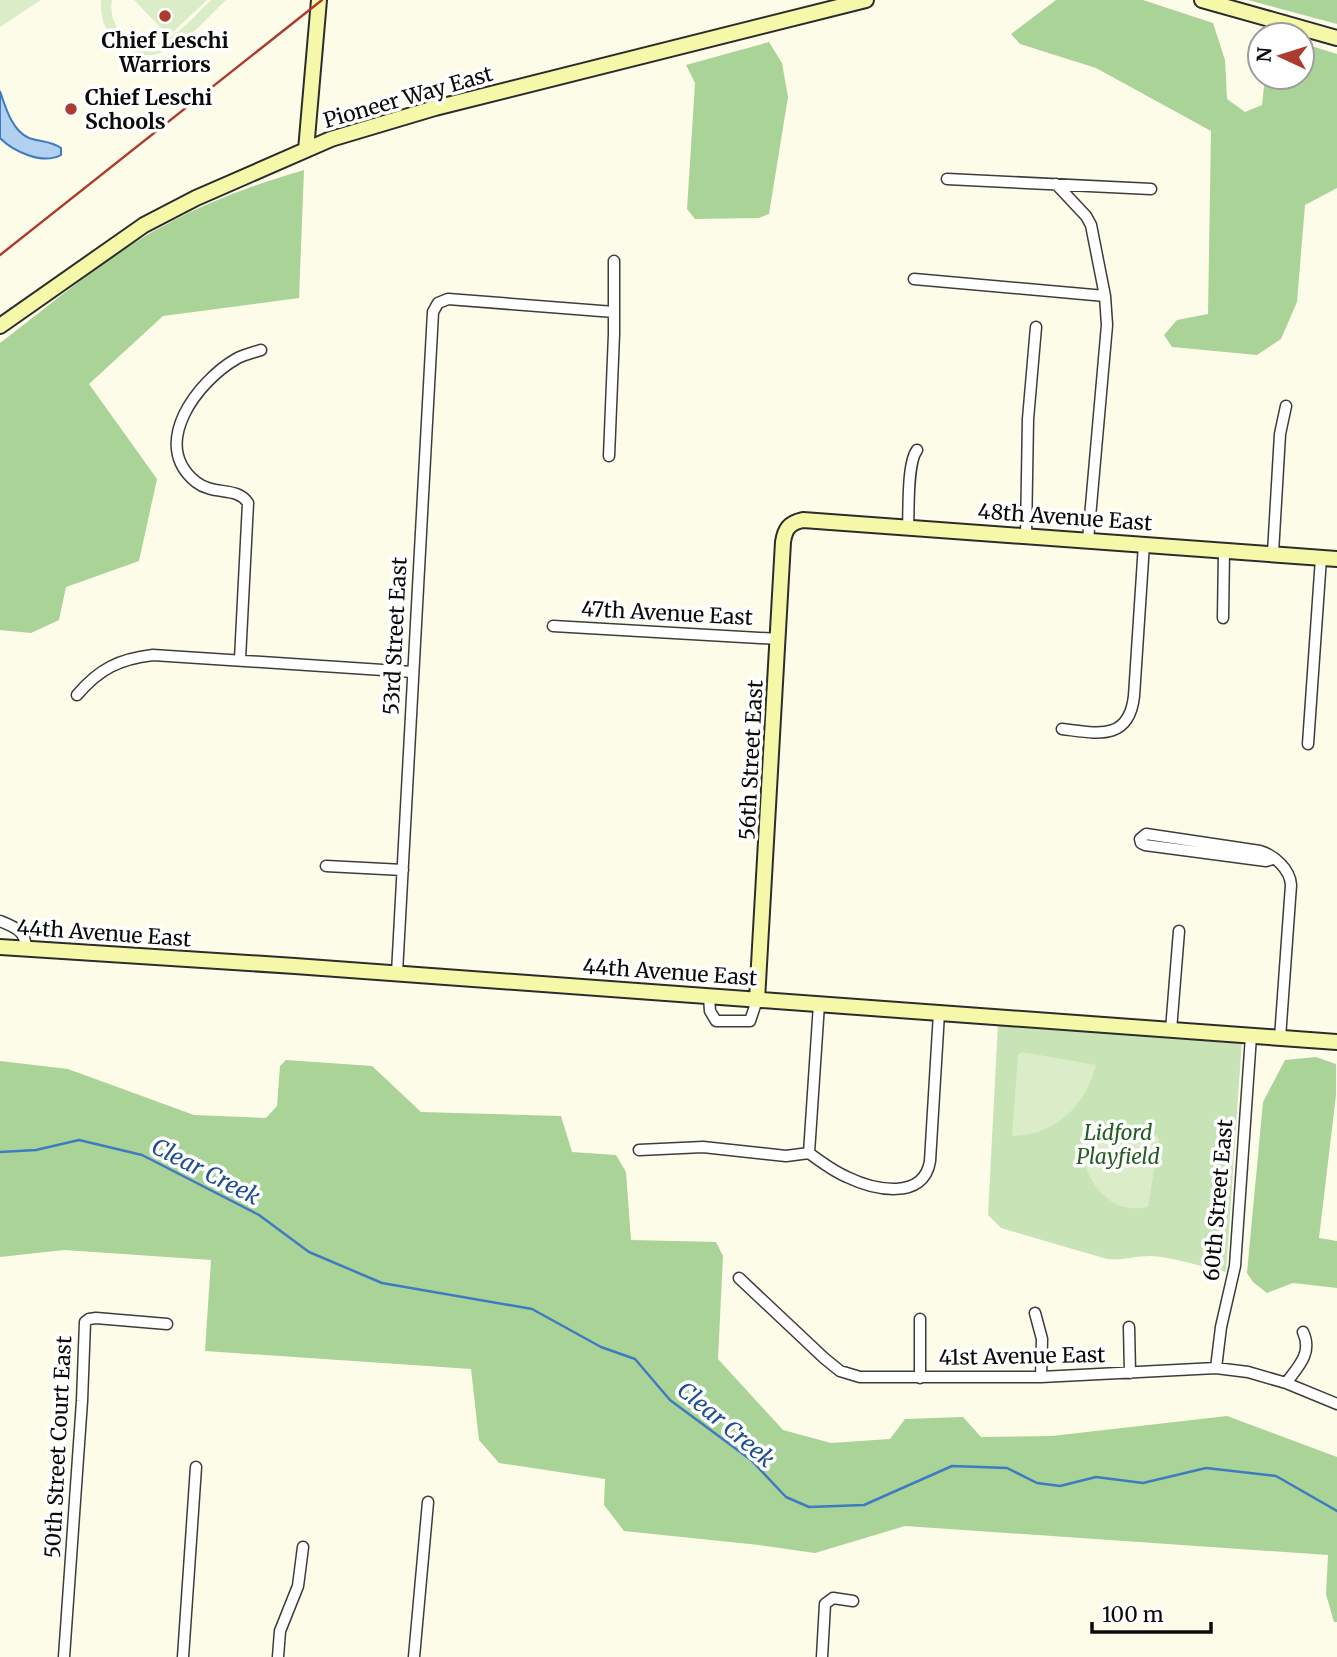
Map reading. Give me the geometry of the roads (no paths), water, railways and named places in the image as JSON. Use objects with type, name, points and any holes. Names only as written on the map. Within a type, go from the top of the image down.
[{"type":"street","points":[[306,150],[319,0]]},
{"type":"street","name":"Pioneer Way East","points":[[0,326],[144,225],[197,198],[349,133],[435,108],[866,0]]},
{"type":"street","points":[[1202,0],[1337,38]]},
{"type":"street","points":[[308,111],[321,131],[349,133]]},
{"type":"street","points":[[947,178],[1151,189]]},
{"type":"street","points":[[1056,184],[1091,225],[1105,296],[1107,325],[1088,540]]},
{"type":"street","points":[[609,456],[614,261]]},
{"type":"street","points":[[914,279],[1105,296]]},
{"type":"street","name":"53rd Street East","points":[[397,973],[433,312],[438,303],[449,299],[614,312]]},
{"type":"street","points":[[1026,535],[1028,419],[1036,327]]},
{"type":"street","points":[[240,659],[248,503],[238,494],[209,490],[192,479],[180,462],[177,434],[184,412],[206,383],[237,358],[261,350]]},
{"type":"street","points":[[1273,554],[1280,434],[1286,406]]},
{"type":"street","points":[[908,527],[912,465],[917,450]]},
{"type":"street","name":"48th Avenue East","points":[[790,525],[803,520],[1337,559]]},
{"type":"street","name":"56th Street East","points":[[757,1000],[783,542],[790,525]]},
{"type":"street","points":[[1062,729],[1106,733],[1123,724],[1130,716],[1134,696],[1144,544]]},
{"type":"street","points":[[1223,618],[1224,550]]},
{"type":"street","points":[[1308,744],[1321,558]]},
{"type":"street","name":"47th Avenue East","points":[[553,626],[779,639]]},
{"type":"street","points":[[76,695],[97,673],[118,663],[144,656],[240,659],[413,672]]},
{"type":"street","points":[[1273,859],[1266,861],[1145,845],[1140,839],[1146,834],[1251,849],[1271,855],[1287,871],[1291,885],[1280,1038]]},
{"type":"street","points":[[327,866],[403,870]]},
{"type":"street","points":[[0,921],[20,930],[26,940],[26,949]]},
{"type":"street","points":[[1171,1030],[1179,931]]},
{"type":"street","name":"44th Avenue East","points":[[0,947],[397,973],[1337,1042]]},
{"type":"street","points":[[709,996],[709,1012],[716,1021],[747,1023],[757,1000]]},
{"type":"street","points":[[809,1153],[820,1004]]},
{"type":"street","points":[[809,1153],[832,1170],[868,1185],[906,1188],[921,1182],[928,1173],[930,1161],[939,1013]]},
{"type":"street","name":"60th Street East","points":[[1216,1368],[1221,1326],[1235,1266],[1251,1036]]},
{"type":"street","points":[[639,1150],[703,1147],[786,1156],[803,1156],[809,1153]]},
{"type":"street","name":"41st Avenue East","points":[[739,1278],[799,1337],[840,1371],[860,1377],[1041,1377],[1216,1368],[1248,1372],[1286,1383],[1337,1404]]},
{"type":"street","points":[[1035,1313],[1042,1339],[1041,1377]]},
{"type":"street","name":"50th Street Court East","points":[[64,1657],[85,1322],[87,1319],[96,1318],[167,1324]]},
{"type":"street","points":[[920,1319],[920,1378]]},
{"type":"street","points":[[1129,1327],[1130,1373]]},
{"type":"street","points":[[1286,1383],[1307,1352],[1303,1332]]},
{"type":"street","points":[[183,1657],[196,1467]]},
{"type":"street","points":[[414,1657],[428,1502]]},
{"type":"street","points":[[278,1657],[281,1631],[298,1586],[303,1547]]},
{"type":"street","points":[[822,1657],[825,1604],[833,1598],[853,1601]]},
{"type":"water","points":[[0,91],[10,118],[18,130],[29,138],[61,148],[61,155],[46,159],[29,156],[0,138]]},
{"type":"waterway","name":"Clear Creek","points":[[0,1152],[36,1150],[79,1140],[142,1155],[259,1215],[309,1252],[382,1283],[532,1309],[601,1347],[635,1359],[670,1400],[751,1460],[786,1497],[809,1507],[864,1505],[952,1466],[1007,1468],[1037,1483],[1060,1486],[1096,1477],[1143,1483],[1206,1468],[1276,1476],[1337,1511]]},
{"type":"railway","points":[[0,255],[322,0]]},
{"type":"place","name":"Chief Leschi Warriors","points":[[165,16]]},
{"type":"place","name":"Chief Leschi Schools","points":[[71,109]]},
{"type":"park label","name":"Lidford Playfield","points":[[1118,1144]]}]
